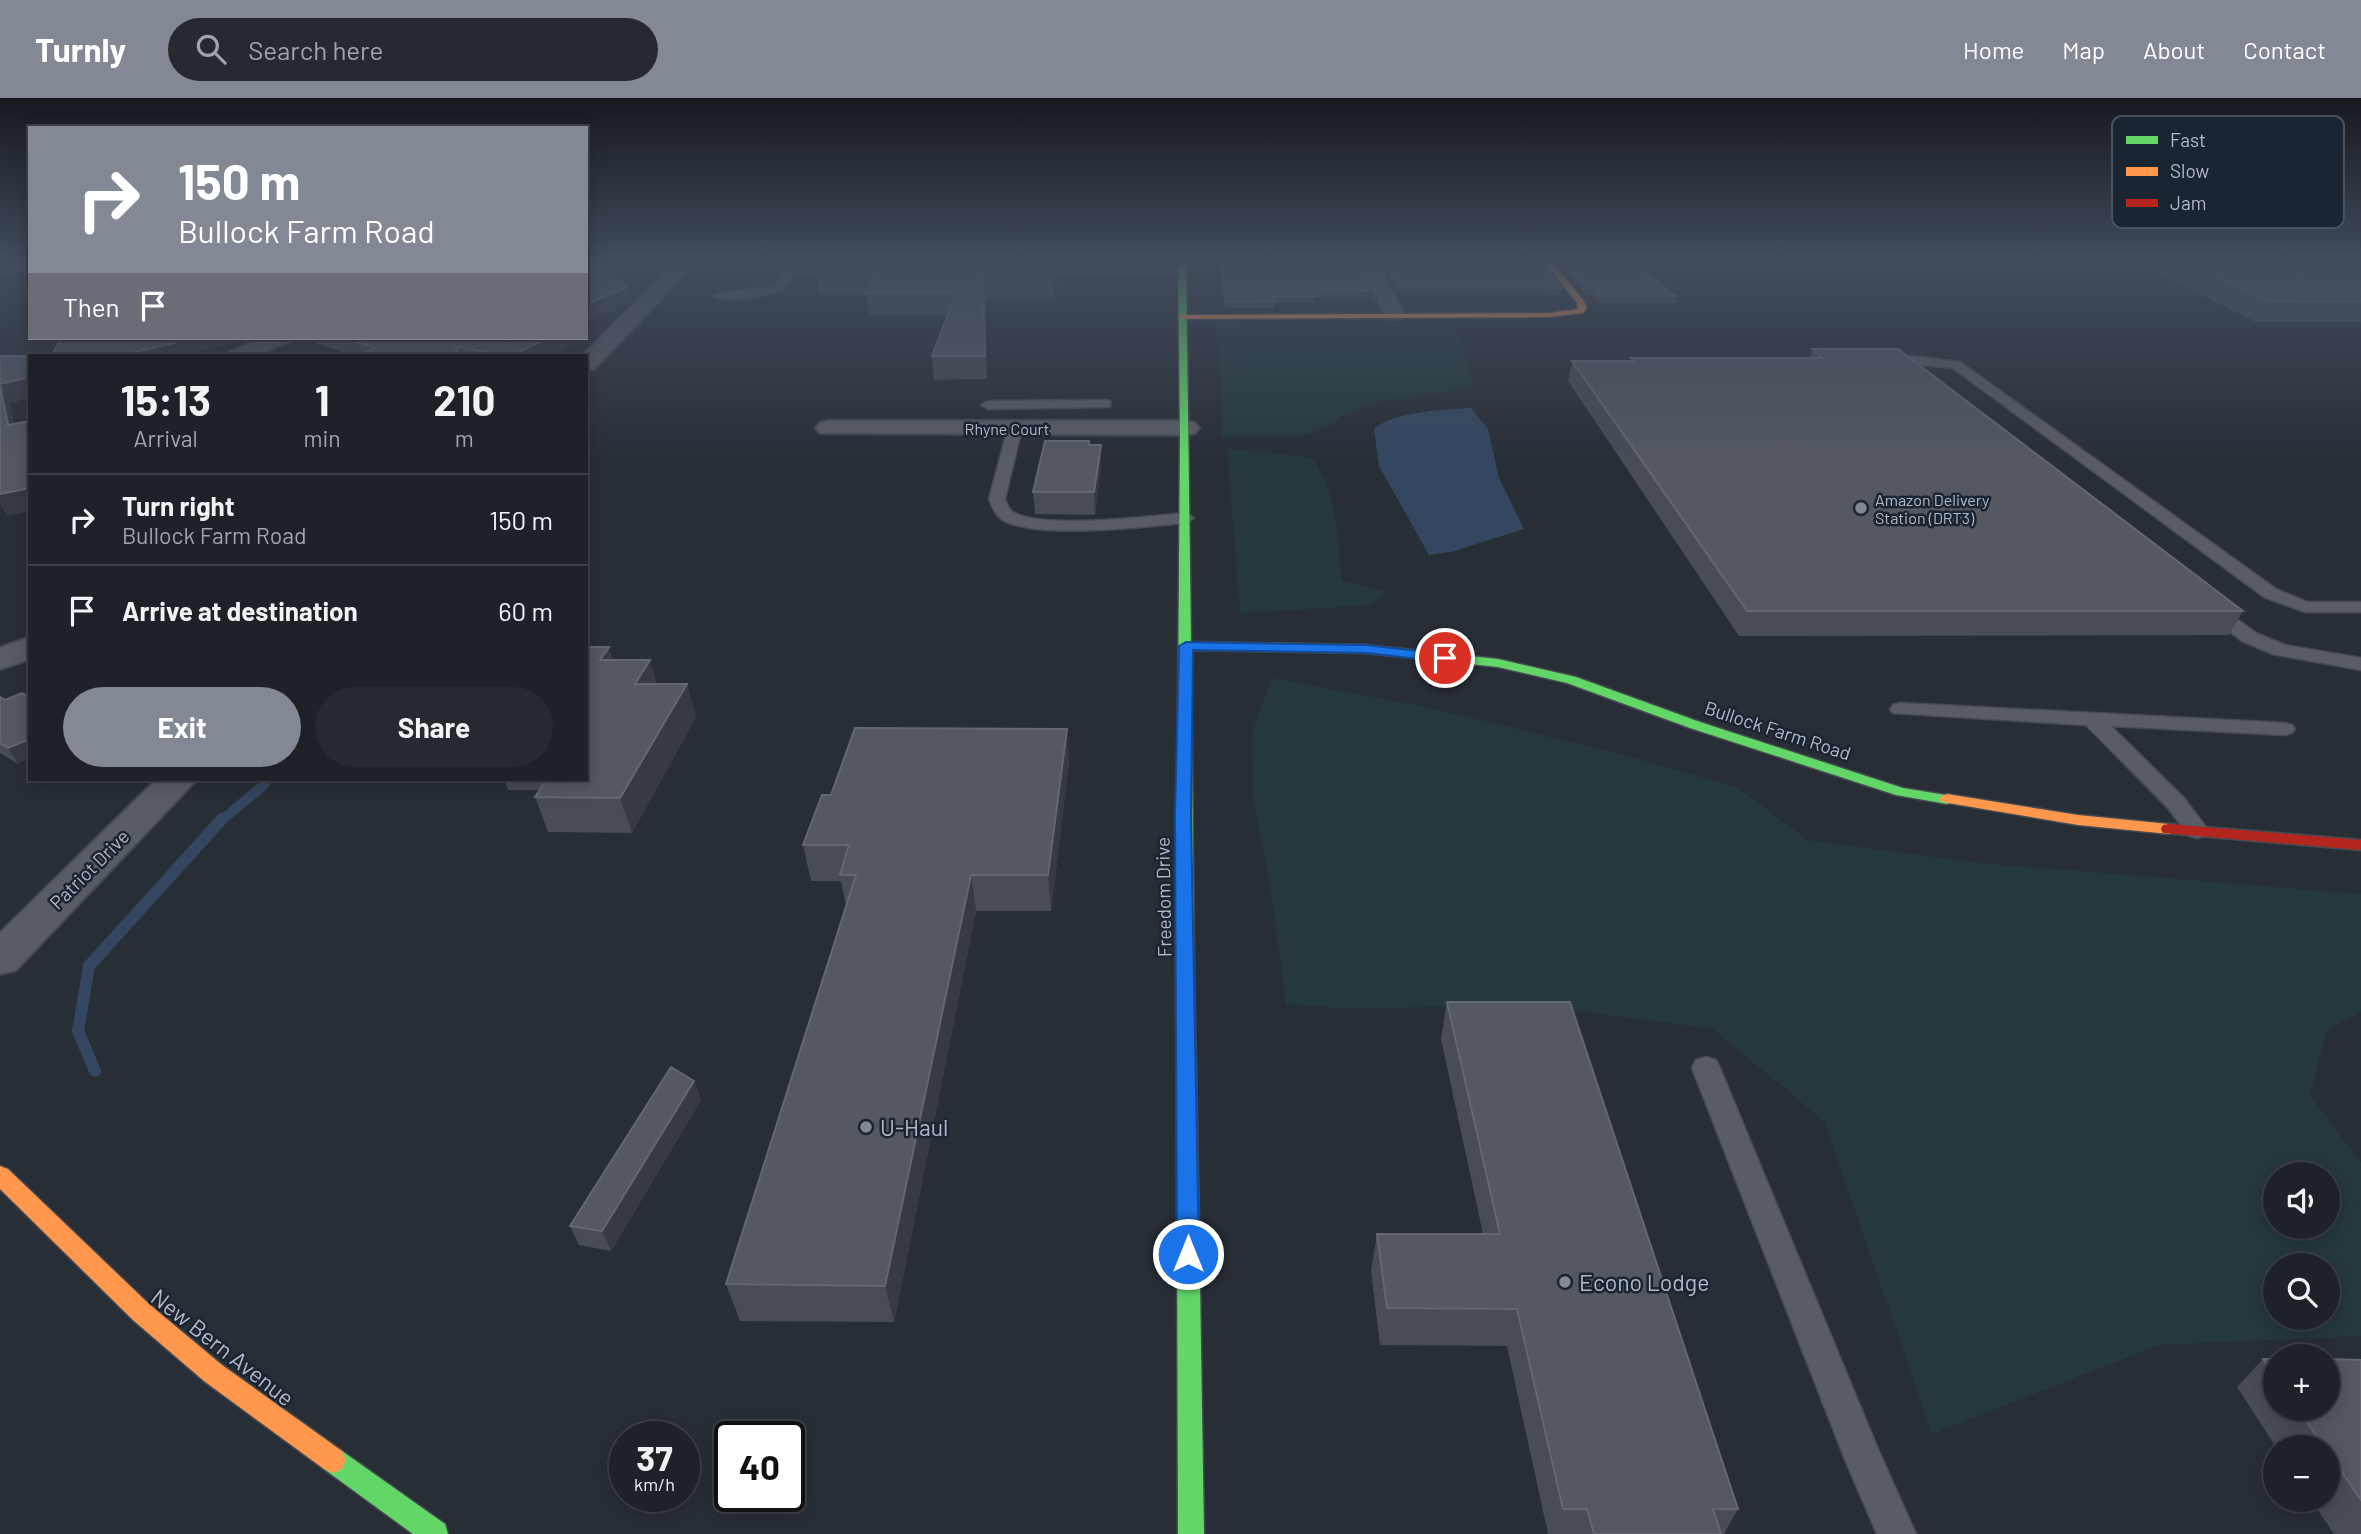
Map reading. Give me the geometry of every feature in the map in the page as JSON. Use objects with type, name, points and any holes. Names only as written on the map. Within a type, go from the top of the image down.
[{"type":"street","points":[[588,363],[623,327]]},
{"type":"street","name":"Freedom Drive","points":[[1183,327],[1187,428],[1183,815],[1191,1534]]},
{"type":"street","points":[[241,354],[277,340]]},
{"type":"street","name":"Rhyne Court","points":[[828,428],[1015,428],[1052,416],[1187,428]]},
{"type":"street","name":"Bullock Farm Road","points":[[1186,646],[1366,649],[1498,663],[1571,680],[1695,725],[1900,792],[2078,820],[2361,845]]},
{"type":"street","points":[[0,659],[28,648]]},
{"type":"street","name":"Patriot Drive","points":[[0,959],[176,781]]},
{"type":"street","name":"New Bern Avenue","points":[[0,1175],[141,1312],[213,1373],[435,1534]]},
{"type":"lane","points":[[1926,386],[1902,364],[1910,360],[1956,365],[2270,593],[2305,607],[2361,607]]},
{"type":"lane","points":[[988,405],[1052,416],[1105,404]]},
{"type":"lane","points":[[1015,428],[997,499],[1000,510],[1011,518],[1041,523],[1095,524],[1186,518]]},
{"type":"lane","points":[[2194,595],[2249,637],[2280,650],[2361,664]]},
{"type":"lane","points":[[1900,709],[2285,729]]},
{"type":"lane","points":[[2092,719],[2176,803],[2197,831]]},
{"type":"lane","points":[[1706,1068],[1865,1462],[1897,1534]]},
{"type":"green space","points":[[1217,327],[1447,327],[1461,340],[1473,387],[1372,403],[1307,435],[1222,437],[1223,401]]},
{"type":"green space","points":[[1227,448],[1312,458],[1321,472],[1332,501],[1342,581],[1385,591],[1373,605],[1240,613]]},
{"type":"green space","points":[[1272,678],[1431,708],[1620,754],[1737,787],[1807,840],[1980,863],[2361,894],[2361,1012],[2327,1029],[2310,1095],[2361,1163],[2361,1336],[2159,1345],[1932,1434],[1824,1121],[1713,1029],[1539,1006],[1340,1008],[1286,1004],[1270,884],[1253,801],[1252,733]]},
{"type":"water","points":[[1471,408],[1488,429],[1499,478],[1524,529],[1451,552],[1429,555],[1379,466],[1374,429],[1382,423],[1406,415]]},
{"type":"building","points":[[943,327],[984,327],[985,356],[932,356]]},
{"type":"building","points":[[60,340],[169,340],[174,343],[126,354],[53,354]]},
{"type":"building","points":[[350,340],[544,340],[515,354],[495,354],[454,346],[457,349],[455,354],[362,354],[375,348]]},
{"type":"building","name":"Amazon Delivery Station (DRT3)","points":[[1812,349],[1898,349],[2243,611],[1747,611],[1572,361],[1634,361],[1631,358],[1822,358]]},
{"type":"building","points":[[0,356],[28,356],[28,377],[0,384]]},
{"type":"building","points":[[0,385],[8,425],[28,421],[28,488],[0,494]]},
{"type":"building","points":[[1045,441],[1089,441],[1089,445],[1101,445],[1094,492],[1033,492]]},
{"type":"building","points":[[588,647],[609,647],[600,660],[650,660],[635,684],[687,684],[620,798],[535,797],[546,781],[588,781]]},
{"type":"building","points":[[22,693],[28,697],[28,740],[8,748],[0,743],[0,697],[5,700]]},
{"type":"building","points":[[855,728],[1067,729],[1048,875],[971,875],[885,1286],[726,1284],[856,875],[840,875],[849,845],[803,845],[822,795],[831,795]]},
{"type":"building","name":"Econo Lodge","points":[[1447,1002],[1570,1002],[1738,1509],[1713,1509],[1721,1534],[1594,1534],[1587,1509],[1563,1509],[1517,1309],[1387,1308],[1377,1234],[1500,1234]]},
{"type":"building","points":[[671,1067],[694,1081],[602,1231],[570,1226]]},
{"type":"building","points":[[2340,1359],[2361,1360],[2361,1500],[2340,1469],[2340,1435],[2316,1435],[2306,1421],[2340,1421]]},
{"type":"waterway","points":[[258,340],[273,354]]},
{"type":"waterway","points":[[221,821],[266,781]]},
{"type":"waterway","points":[[95,1071],[78,1031],[89,966],[222,819]]},
{"type":"traffic: fast","points":[[1183,327],[1185,967]]},
{"type":"traffic: fast","points":[[1186,646],[1365,649],[1498,663],[1571,680],[1695,725],[1901,792],[1947,799]]},
{"type":"traffic: fast","points":[[1188,1222],[1191,1534]]},
{"type":"traffic: fast","points":[[333,1460],[435,1534]]},
{"type":"traffic: slow","points":[[1947,799],[2078,820],[2169,829]]},
{"type":"traffic: slow","points":[[1185,967],[1188,1222]]},
{"type":"traffic: slow","points":[[0,1175],[141,1312],[213,1373],[333,1460]]},
{"type":"traffic: jam","points":[[2169,829],[2361,845]]},
{"type":"place","name":"Amazon Delivery Station (DRT3)","points":[[1861,508]]},
{"type":"place","name":"U-Haul","points":[[866,1127]]},
{"type":"place","name":"Econo Lodge","points":[[1565,1282]]},
{"type":"route","points":[[1188,1254],[1183,815],[1186,646],[1366,649],[1445,658]]}]
